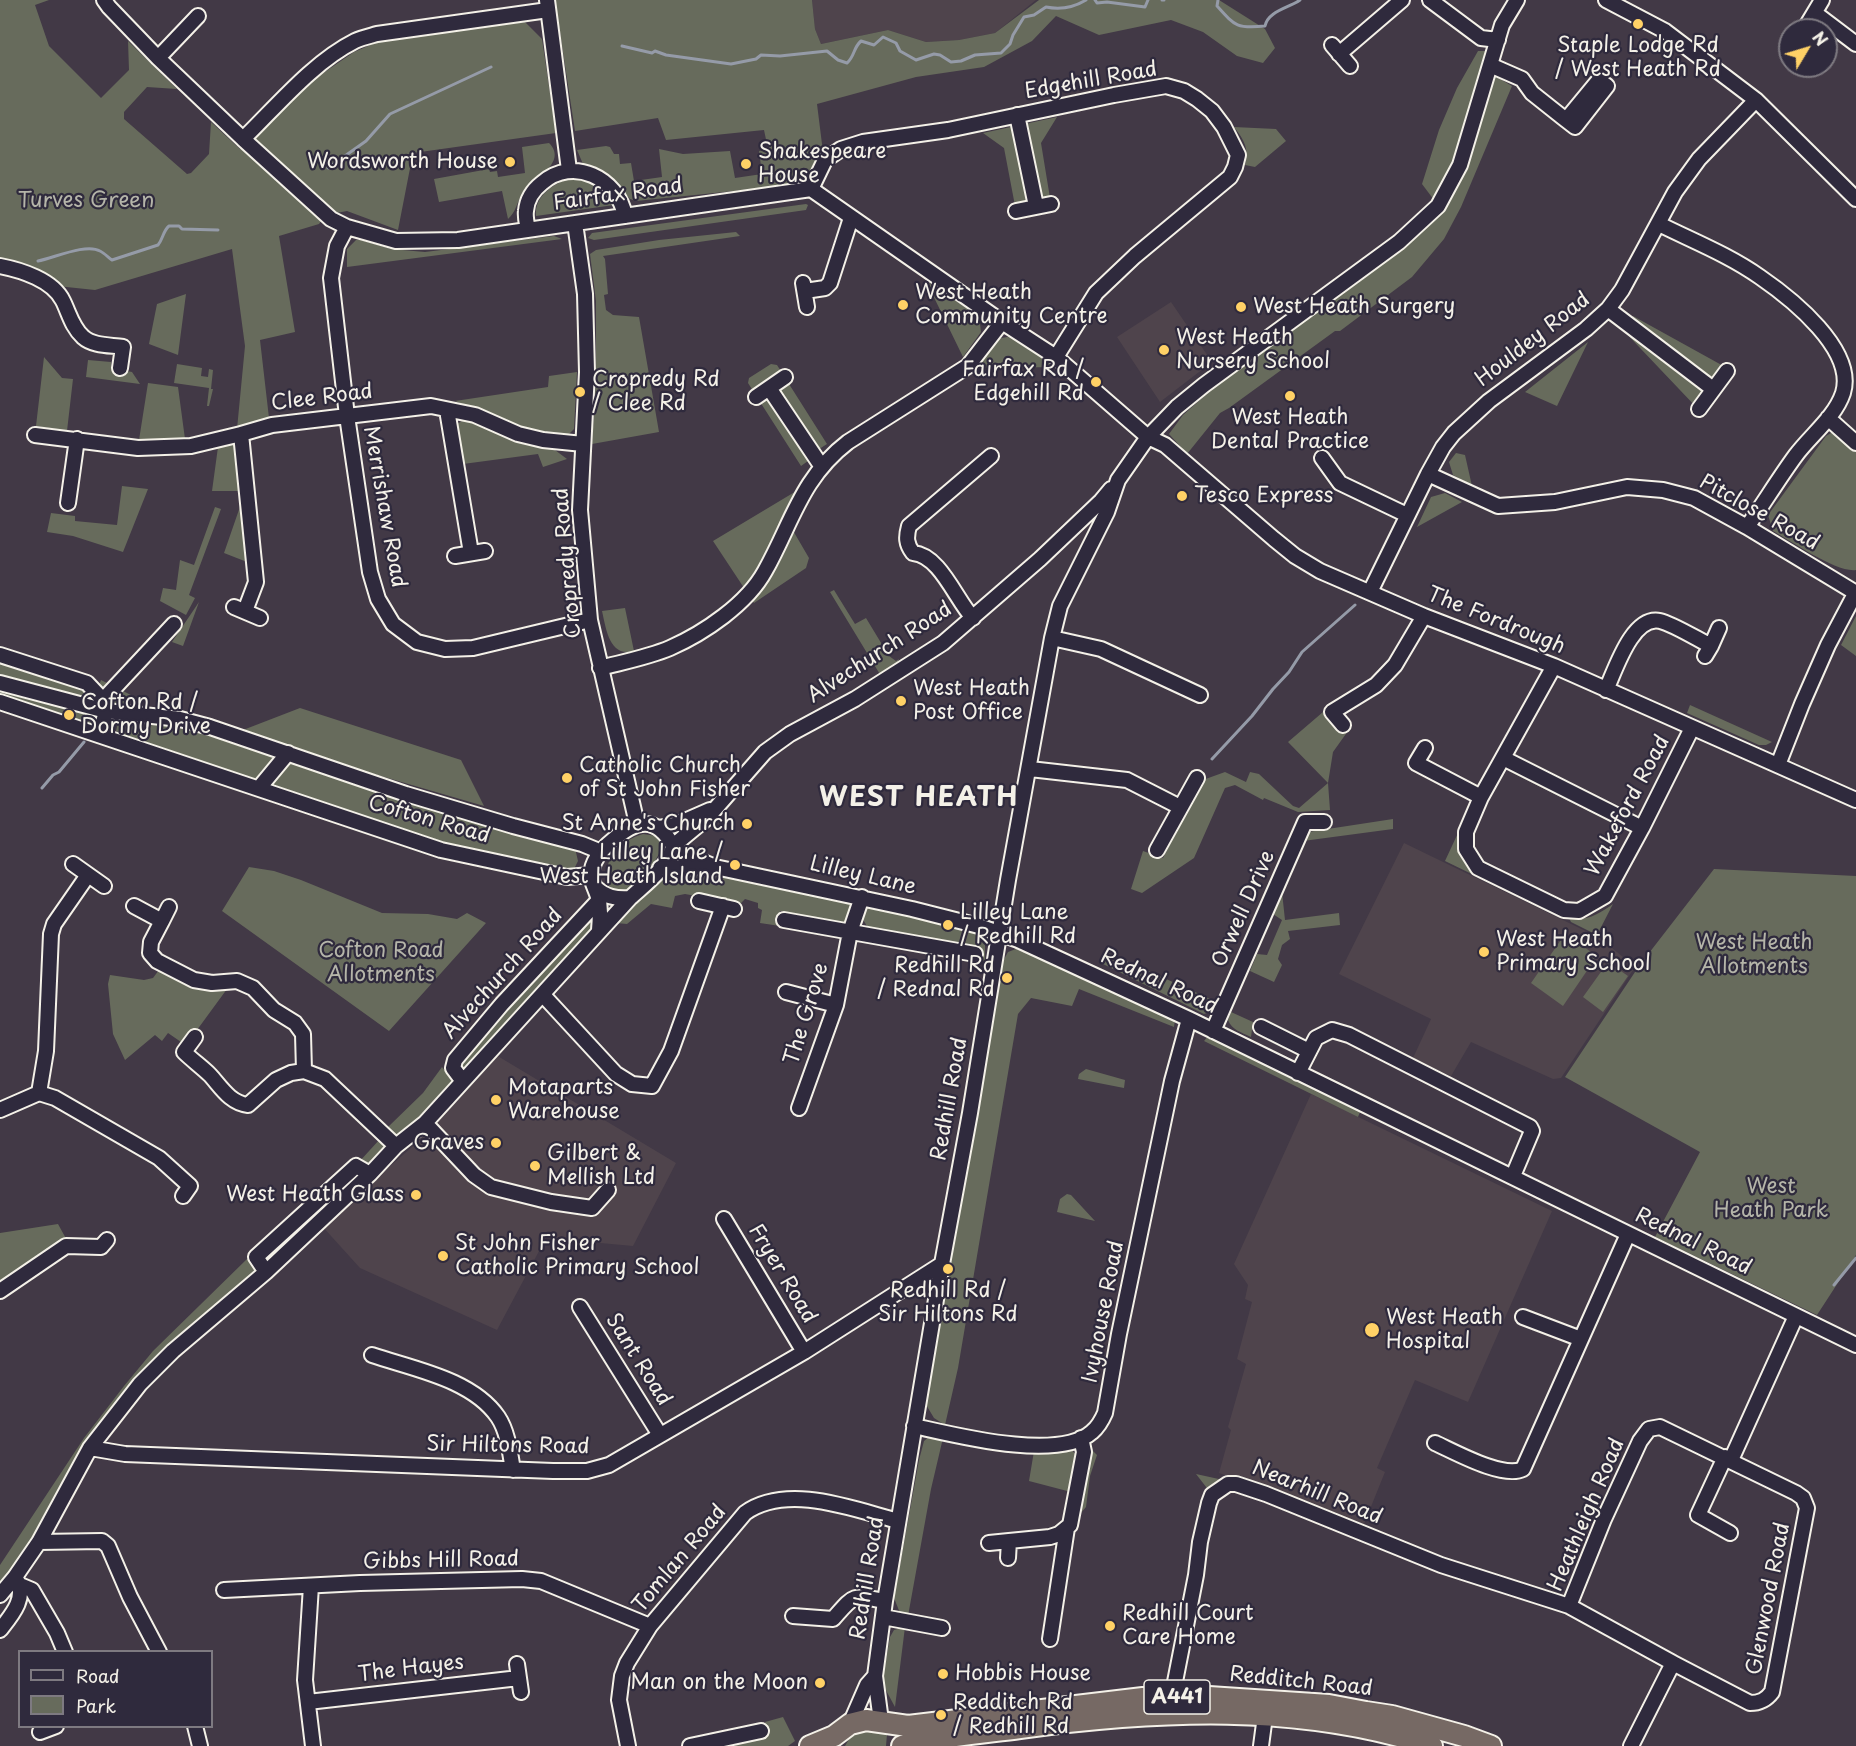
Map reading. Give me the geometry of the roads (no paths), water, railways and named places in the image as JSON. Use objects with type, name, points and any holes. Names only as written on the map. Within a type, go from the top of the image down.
[{"type":"highway","name":"Redditch Road","points":[[884,1722],[908,1726],[1143,1698],[1209,1697],[1329,1705],[1392,1716],[1491,1746]]},
{"type":"highway","name":"Redditch Road","points":[[902,1746],[1083,1719],[1207,1713],[1265,1716],[1337,1724],[1405,1737],[1432,1746]]},
{"type":"highway","name":"A441","points":[[810,1746],[841,1734],[866,1720],[884,1722]]},
{"type":"highway","points":[[884,1722],[893,1734],[893,1746]]},
{"type":"street","name":"Fairfax Road","points":[[104,0],[158,58],[326,215],[347,227],[396,241],[458,240],[810,189]]},
{"type":"street","points":[[1350,66],[1336,50],[1402,0]]},
{"type":"street","points":[[1430,0],[1481,38],[1498,40]]},
{"type":"street","name":"Redhill Road","points":[[884,1722],[875,1676],[885,1601],[999,934],[1052,638],[1060,606],[1107,512],[1118,480],[1148,437],[1177,407],[1203,385],[1399,242],[1438,206],[1460,165],[1502,25],[1517,0]]},
{"type":"street","points":[[1606,0],[1665,31],[1756,100],[1856,199]]},
{"type":"street","points":[[243,139],[309,75],[356,40],[377,34],[548,5],[569,170]]},
{"type":"street","points":[[1819,6],[1856,44]]},
{"type":"street","points":[[158,58],[198,16]]},
{"type":"street","points":[[1490,65],[1522,80],[1532,93],[1566,120]]},
{"type":"street","name":"Edgehill Road","points":[[810,189],[825,160],[842,149],[863,142],[948,130],[1166,86],[1184,91],[1203,103],[1224,127],[1238,155],[1236,167],[1230,177],[1135,256],[1096,293],[1056,357]]},
{"type":"street","name":"Houldey Road","points":[[1370,592],[1443,447],[1467,420],[1586,329],[1608,309],[1622,290],[1675,192],[1699,159],[1756,100]]},
{"type":"street","points":[[1017,115],[1036,206]]},
{"type":"street","points":[[528,230],[526,210],[532,192],[546,180],[569,170],[598,177],[613,189],[623,205],[625,216]]},
{"type":"street","points":[[810,189],[1056,357],[1148,437]]},
{"type":"street","points":[[1016,211],[1052,204]]},
{"type":"street","points":[[807,307],[804,287],[825,288],[830,283],[851,218]]},
{"type":"street","name":"Cropredy Road","points":[[575,223],[585,309],[587,372],[580,510],[590,620],[637,824]]},
{"type":"street","points":[[1659,224],[1718,252],[1759,276],[1785,297],[1827,338],[1840,357],[1846,381],[1842,396],[1828,417],[1797,453],[1747,526]]},
{"type":"street","name":"Merrishaw Road","points":[[347,227],[337,246],[332,278],[347,416],[370,572],[378,599],[393,624],[417,642],[446,649],[473,648],[590,620]]},
{"type":"street","points":[[0,266],[36,279],[56,290],[73,324],[84,338],[93,343],[123,347],[120,368]]},
{"type":"street","points":[[1608,309],[1713,389]]},
{"type":"street","points":[[600,668],[669,648],[723,617],[748,593],[764,573],[808,484],[831,455],[968,366],[1002,322]]},
{"type":"street","points":[[1699,409],[1727,371]]},
{"type":"street","points":[[756,397],[785,377]]},
{"type":"street","points":[[769,388],[822,467]]},
{"type":"street","name":"Clee Road","points":[[35,435],[138,448],[191,446],[272,425],[431,406],[475,415],[518,434],[543,440],[583,444]]},
{"type":"street","points":[[447,410],[478,552],[455,556]]},
{"type":"street","points":[[1828,417],[1856,443]]},
{"type":"street","points":[[241,434],[256,582],[240,609],[260,618]]},
{"type":"street","name":"The Fordrough","points":[[1148,437],[1165,445],[1295,556],[1320,571],[1424,616],[1554,666],[1856,800]]},
{"type":"street","points":[[68,503],[76,440]]},
{"type":"street","points":[[973,618],[958,600],[951,585],[927,557],[922,554],[911,560],[906,540],[909,526],[991,456]]},
{"type":"street","points":[[1322,458],[1340,483],[1407,515]]},
{"type":"street","name":"Pitclose Road","points":[[1428,474],[1498,506],[1555,502],[1627,487],[1663,490],[1694,498],[1747,526],[1856,593]]},
{"type":"street","name":"Alvechurch Road","points":[[677,850],[765,752],[790,734],[855,699],[943,643],[1078,523],[1101,501],[1118,480]]},
{"type":"street","points":[[1078,523],[1093,536]]},
{"type":"street","points":[[1778,765],[1810,685],[1856,593]]},
{"type":"street","points":[[1343,725],[1332,712],[1382,679],[1395,665],[1424,616]]},
{"type":"street","points":[[1606,690],[1634,633],[1646,622],[1659,621],[1708,651],[1719,628]]},
{"type":"street","points":[[100,734],[104,705],[174,624]]},
{"type":"street","points":[[1052,638],[1101,649],[1200,695]]},
{"type":"street","points":[[0,655],[87,683],[104,705]]},
{"type":"street","name":"Wakeford Road","points":[[1554,666],[1481,797],[1466,832],[1466,849],[1478,868],[1564,910],[1579,911],[1605,896],[1692,728]]},
{"type":"street","points":[[59,700],[68,677]]},
{"type":"street","name":"Cofton Road","points":[[0,683],[59,700],[104,705],[180,719],[406,794],[582,844],[599,851]]},
{"type":"street","name":"Cofton Road","points":[[0,702],[441,850],[567,877],[595,887]]},
{"type":"street","points":[[1425,748],[1416,763],[1481,797]]},
{"type":"street","points":[[259,788],[288,753]]},
{"type":"street","points":[[1503,758],[1642,828]]},
{"type":"street","points":[[1030,769],[1127,780],[1180,807]]},
{"type":"street","points":[[1157,850],[1197,778]]},
{"type":"street","name":"Alvechurch Road","points":[[659,828],[678,824],[716,807]]},
{"type":"street","name":"Orwell Drive","points":[[1214,1031],[1305,822],[1324,822]]},
{"type":"street","points":[[595,887],[610,897],[630,898],[677,850],[659,828],[648,823],[637,824],[621,833],[599,851],[595,887],[599,930]]},
{"type":"street","name":"Lilley Lane","points":[[677,850],[715,867],[862,897],[979,926],[999,934]]},
{"type":"street","points":[[73,864],[104,886]]},
{"type":"street","name":"Lilley Lane","points":[[660,868],[715,867]]},
{"type":"street","points":[[39,1093],[46,1050],[51,934],[54,924],[88,875]]},
{"type":"street","name":"Alvechurch Road","points":[[462,1080],[453,1068],[454,1060],[502,1004],[595,887]]},
{"type":"street","name":"The Grove","points":[[799,1108],[836,1005],[850,933],[862,897]]},
{"type":"street","name":"Alvechurch Road","points":[[0,1595],[18,1581],[90,1448],[140,1384],[173,1351],[266,1272],[370,1174],[396,1146],[425,1123],[630,898]]},
{"type":"street","points":[[543,994],[616,1074],[632,1084],[652,1086],[671,1051],[728,907],[699,901]]},
{"type":"street","points":[[134,906],[162,921]]},
{"type":"street","points":[[169,907],[151,942],[150,952],[157,961],[194,980],[212,983],[237,981],[253,988],[274,1010],[295,1023],[303,1034],[304,1071]]},
{"type":"street","points":[[784,920],[975,954]]},
{"type":"street","name":"Rednal Road","points":[[999,934],[1079,967],[1189,1019],[1856,1345]]},
{"type":"street","points":[[786,992],[836,1005]]},
{"type":"street","name":"Ivyhouse Road","points":[[1081,1438],[1092,1433],[1106,1413],[1119,1334],[1171,1089],[1189,1019]]},
{"type":"street","points":[[1261,1027],[1309,1051]]},
{"type":"street","points":[[1298,1073],[1316,1038],[1332,1030],[1349,1035],[1530,1127],[1532,1131],[1513,1176]]},
{"type":"street","points":[[195,1037],[179,1048],[209,1074],[231,1098],[241,1104],[248,1105],[276,1080],[291,1073],[304,1071],[325,1079],[396,1146]]},
{"type":"street","points":[[0,1110],[39,1093],[65,1103],[159,1158],[190,1186],[183,1196]]},
{"type":"street","points":[[425,1123],[474,1175],[491,1187],[550,1202],[592,1208],[608,1190]]},
{"type":"street","name":"Fryer Road","points":[[724,1219],[804,1352]]},
{"type":"street","points":[[1436,1443],[1489,1467],[1516,1473],[1523,1469],[1628,1234]]},
{"type":"street","points":[[0,1291],[66,1246],[105,1248]]},
{"type":"street","name":"Sir Hiltons Road","points":[[90,1448],[125,1454],[513,1470],[587,1471],[597,1469],[609,1466],[804,1352],[942,1264]]},
{"type":"street","name":"Sant Road","points":[[580,1307],[660,1435]]},
{"type":"street","points":[[1730,1533],[1698,1515],[1728,1459],[1796,1316]]},
{"type":"street","points":[[1523,1317],[1581,1339]]},
{"type":"street","points":[[372,1355],[459,1384],[482,1400],[498,1418],[506,1436],[513,1470]]},
{"type":"street","points":[[914,1426],[1014,1445],[1057,1444],[1081,1438],[1084,1452],[1072,1518],[1067,1528],[1050,1639]]},
{"type":"street","name":"Heathleigh Road","points":[[1673,1663],[1569,1606],[1604,1519],[1640,1441],[1646,1433],[1654,1428],[1667,1429],[1728,1459]]},
{"type":"street","points":[[1454,1452],[1460,1437]]},
{"type":"street","name":"Glenwood Road","points":[[1673,1663],[1750,1703],[1763,1701],[1772,1692],[1807,1508],[1803,1498],[1797,1493],[1728,1459]]},
{"type":"street","name":"Nearhill Road","points":[[1172,1697],[1209,1503],[1212,1495],[1228,1484],[1236,1484],[1266,1494],[1441,1565],[1569,1606]]},
{"type":"street","name":"Tomlan Road","points":[[628,1746],[619,1701],[627,1663],[650,1626],[741,1517],[764,1502],[791,1499],[819,1501],[898,1521]]},
{"type":"street","points":[[989,1543],[1050,1537],[1067,1528]]},
{"type":"street","points":[[39,1542],[102,1541],[108,1546],[130,1597],[158,1650]]},
{"type":"street","points":[[1008,1558],[1009,1541]]},
{"type":"street","name":"Gibbs Hill Road","points":[[224,1590],[522,1579],[541,1581],[650,1626]]},
{"type":"street","points":[[18,1581],[32,1590],[64,1650]]},
{"type":"street","name":"Alvechurch Road","points":[[0,1630],[15,1611],[20,1596],[18,1581]]},
{"type":"street","points":[[311,1586],[305,1680],[313,1746]]},
{"type":"street","points":[[801,1620],[833,1619],[848,1600],[861,1597],[885,1601]]},
{"type":"street","points":[[883,1617],[942,1628]]},
{"type":"street","points":[[1631,1746],[1673,1663]]},
{"type":"street","name":"The Hayes","points":[[308,1702],[518,1671],[521,1692]]},
{"type":"street","name":"Redhill Road","points":[[841,1734],[867,1685],[875,1676]]},
{"type":"street","points":[[1261,1746],[1265,1716]]},
{"type":"street","points":[[40,1732],[51,1728]]},
{"type":"street","points":[[196,1728],[200,1746]]},
{"type":"street","points":[[690,1746],[761,1731]]},
{"type":"waterway","points":[[622,46],[652,53],[655,51],[666,55],[731,64],[756,59],[761,55],[780,56],[827,51],[838,60],[847,63],[861,41],[874,45],[883,37],[896,43],[900,51],[916,60],[934,54],[951,62],[961,61],[975,55],[1001,53],[1010,44],[1024,17],[1034,15],[1046,7],[1067,8],[1086,0]]},
{"type":"waterway","points":[[1095,0],[1097,3],[1107,2],[1145,7],[1148,0]]},
{"type":"waterway","points":[[1218,0],[1217,6],[1228,18],[1237,25],[1248,27],[1265,26],[1274,13],[1300,0]]},
{"type":"waterway","points":[[328,168],[366,141],[390,114],[491,67]]},
{"type":"waterway","points":[[38,261],[87,249],[100,251],[112,260],[158,245],[169,226],[179,226],[182,229],[218,230]]},
{"type":"waterway","points":[[1212,759],[1252,716],[1289,672],[1302,652],[1355,605]]},
{"type":"waterway","points":[[42,788],[84,742]]},
{"type":"waterway","points":[[1834,1285],[1856,1258]]},
{"type":"place","name":"Staple Lodge Rd / West Heath Rd","points":[[1638,24]]},
{"type":"place","name":"Wordsworth House","points":[[510,162]]},
{"type":"place","name":"Shakespeare House","points":[[746,164]]},
{"type":"place","name":"West Heath Community Centre","points":[[903,305]]},
{"type":"place","name":"West Heath Surgery","points":[[1241,307]]},
{"type":"place","name":"West Heath Nursery School","points":[[1164,350]]},
{"type":"place","name":"Fairfax Rd / Edgehill Rd","points":[[1096,382]]},
{"type":"place","name":"Cropredy Rd / Clee Rd","points":[[580,392]]},
{"type":"place","name":"West Heath Dental Practice","points":[[1290,396]]},
{"type":"place","name":"Tesco Express","points":[[1182,496]]},
{"type":"place","name":"West Heath Post Office","points":[[901,701]]},
{"type":"place","name":"Cofton Rd / Dormy Drive","points":[[69,715]]},
{"type":"place","name":"Catholic Church of St John Fisher","points":[[567,778]]},
{"type":"place","name":"St Anne's Church","points":[[747,824]]},
{"type":"place","name":"Lilley Lane / West Heath Island","points":[[735,865]]},
{"type":"place","name":"Lilley Lane / Redhill Rd","points":[[948,925]]},
{"type":"place","name":"West Heath Primary School","points":[[1484,952]]},
{"type":"place","name":"Redhill Rd / Rednal Rd","points":[[1007,978]]},
{"type":"place","name":"Motaparts Warehouse","points":[[496,1100]]},
{"type":"place","name":"Graves","points":[[496,1143]]},
{"type":"place","name":"Gilbert & Mellish Ltd","points":[[535,1166]]},
{"type":"place","name":"West Heath Glass","points":[[416,1195]]},
{"type":"place","name":"St John Fisher Catholic Primary School","points":[[443,1256]]},
{"type":"place","name":"Redhill Rd / Sir Hiltons Rd","points":[[948,1269]]},
{"type":"place","name":"West Heath Hospital","points":[[1372,1330]]},
{"type":"place","name":"Redhill Court Care Home","points":[[1110,1626]]},
{"type":"place","name":"Hobbis House","points":[[943,1674]]},
{"type":"place","name":"Man on the Moon","points":[[820,1683]]},
{"type":"place","name":"Redditch Rd / Redhill Rd","points":[[941,1715]]},
{"type":"district","name":"WEST HEATH","points":[[919,799]]},
{"type":"park label","name":"Turves Green","points":[[86,201]]},
{"type":"park label","name":"West Heath Allotments","points":[[1754,955]]},
{"type":"park label","name":"Cofton Road Allotments","points":[[381,963]]},
{"type":"park label","name":"West Heath Park","points":[[1771,1199]]}]
